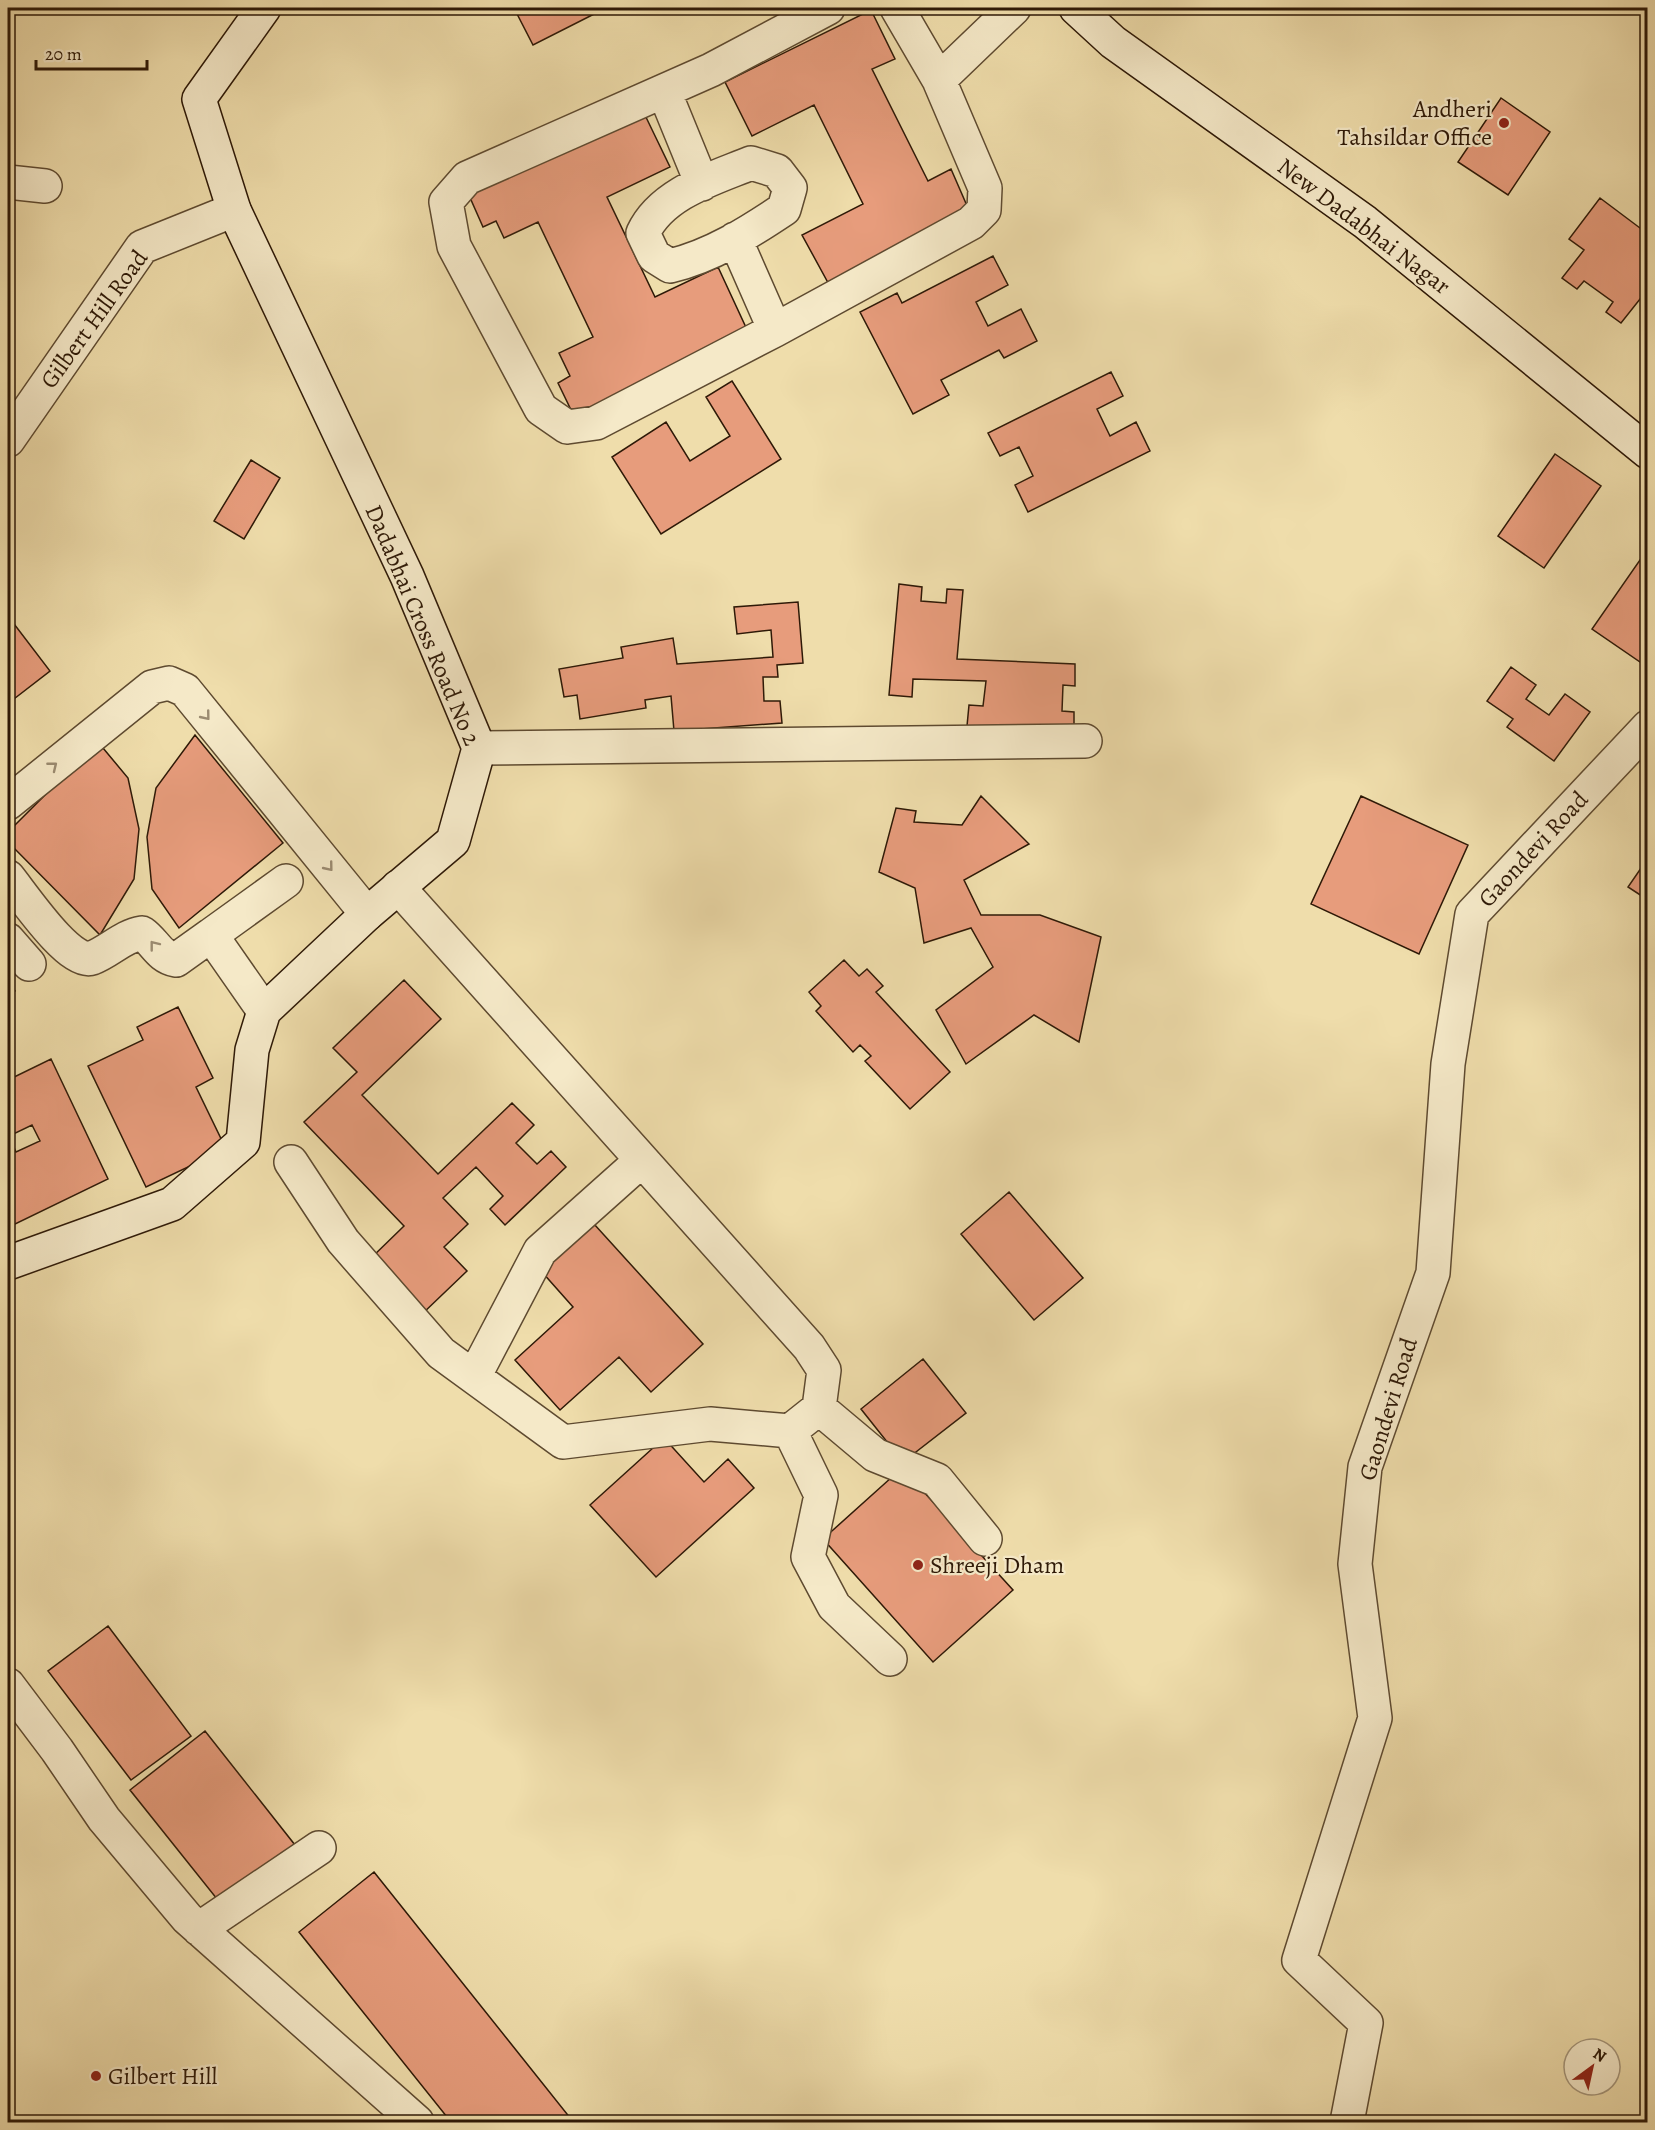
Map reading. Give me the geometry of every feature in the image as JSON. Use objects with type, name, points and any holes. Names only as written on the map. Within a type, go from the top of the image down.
[{"type":"street","name":"Dadabhai Cross Road No 2","points":[[8,1263],[172,1204],[243,1142],[252,1050],[270,1005],[367,914],[453,840],[479,748],[407,576],[234,210],[199,99],[264,8]]},
{"type":"street","points":[[828,8],[711,70],[467,178],[447,202],[454,246],[541,409],[567,427],[596,423],[775,330],[970,223],[984,210],[985,188],[939,80],[897,8]]},
{"type":"street","points":[[939,80],[1014,8]]},
{"type":"street","name":"New Dadabhai Nagar","points":[[1076,8],[1113,42],[1365,222],[1645,445]]},
{"type":"street","points":[[664,92],[702,184]]},
{"type":"street","points":[[751,163],[777,171],[790,188],[784,209],[698,259],[670,266],[654,256],[643,233],[651,217],[673,199],[702,184],[751,163]]},
{"type":"street","points":[[8,183],[45,186]]},
{"type":"street","name":"Gilbert Hill Road","points":[[8,440],[142,247],[234,210]]},
{"type":"street","points":[[735,239],[775,330]]},
{"type":"street","points":[[8,803],[152,687],[169,682],[185,690],[367,914]]},
{"type":"street","name":"Gaondevi Road","points":[[1347,2122],[1366,2023],[1299,1960],[1375,1718],[1355,1564],[1365,1467],[1433,1273],[1448,1064],[1472,914],[1647,727]]},
{"type":"street","points":[[479,748],[1085,741]]},
{"type":"street","points":[[8,877],[64,946],[76,957],[90,959],[131,935],[142,933],[151,939],[160,953],[176,960],[286,881]]},
{"type":"street","points":[[291,1162],[343,1241],[441,1353],[563,1442],[710,1424],[790,1431],[819,1408],[824,1370],[809,1347],[398,887]]},
{"type":"street","points":[[211,935],[270,1005]]},
{"type":"street","points":[[8,940],[29,964]]},
{"type":"street","points":[[243,948],[270,1005]]},
{"type":"street","points":[[474,1377],[540,1251],[642,1160]]},
{"type":"street","points":[[819,1408],[875,1455],[937,1480],[985,1539]]},
{"type":"street","points":[[790,1431],[821,1495],[808,1557],[834,1606],[890,1659]]},
{"type":"street","points":[[8,1685],[57,1750],[104,1819],[187,1918],[417,2122]]},
{"type":"street","points":[[199,1929],[319,1848]]},
{"type":"building","points":[[514,8],[606,8],[533,45]]},
{"type":"building","points":[[871,10],[895,59],[872,69],[928,181],[951,169],[971,215],[832,290],[802,235],[863,204],[814,105],[752,136],[725,82]]},
{"type":"building","points":[[1501,98],[1550,132],[1508,195],[1458,162]]},
{"type":"building","points":[[643,111],[670,167],[607,197],[655,297],[718,267],[749,334],[574,416],[558,383],[570,376],[559,353],[593,337],[538,222],[504,238],[496,221],[483,227],[468,193]]},
{"type":"building","points":[[1600,198],[1648,234],[1648,289],[1621,323],[1606,312],[1613,302],[1584,281],[1577,289],[1562,278],[1584,250],[1569,239]]},
{"type":"building","points":[[993,256],[1008,285],[976,302],[988,326],[1021,309],[1037,341],[1004,358],[999,350],[941,380],[949,395],[913,414],[860,312],[897,293],[902,303]]},
{"type":"building","points":[[1111,372],[1123,396],[1097,409],[1110,436],[1136,422],[1150,451],[1028,512],[1015,485],[1033,476],[1019,447],[1000,456],[988,433]]},
{"type":"building","points":[[732,381],[781,459],[661,534],[612,457],[666,422],[690,461],[730,436],[706,397]]},
{"type":"building","points":[[1555,454],[1601,486],[1544,568],[1498,536]]},
{"type":"building","points":[[251,460],[280,478],[244,539],[214,521]]},
{"type":"building","points":[[1648,537],[1648,658],[1643,664],[1592,629],[1647,550],[1641,546]]},
{"type":"building","points":[[899,584],[922,587],[921,601],[946,603],[947,589],[963,590],[957,659],[1075,664],[1075,686],[1063,685],[1062,711],[1074,712],[1074,730],[967,726],[969,705],[983,706],[986,681],[913,679],[912,697],[889,695]]},
{"type":"building","points":[[798,602],[803,663],[777,665],[778,677],[763,677],[764,701],[780,701],[782,723],[674,731],[671,696],[645,700],[646,708],[580,719],[577,695],[564,697],[559,669],[623,658],[621,647],[673,638],[677,664],[773,657],[771,630],[737,634],[734,607]]},
{"type":"building","points":[[8,616],[50,671],[10,702],[8,699]]},
{"type":"building","points":[[1511,667],[1536,685],[1526,699],[1549,715],[1565,694],[1590,712],[1554,761],[1507,727],[1513,719],[1487,701]]},
{"type":"building","points":[[195,735],[283,843],[179,928],[152,889],[147,837],[156,788]]},
{"type":"building","points":[[98,742],[128,778],[139,829],[134,879],[100,935],[8,842],[8,832]]},
{"type":"building","points":[[981,796],[1029,844],[964,880],[981,915],[1040,915],[1101,937],[1079,1042],[1034,1015],[966,1064],[936,1010],[993,967],[971,928],[924,943],[915,888],[879,872],[896,808],[916,811],[914,822],[962,825]]},
{"type":"building","points":[[1361,796],[1468,845],[1419,954],[1311,904]]},
{"type":"building","points":[[1648,858],[1648,900],[1628,887]]},
{"type":"building","points":[[844,960],[859,976],[867,969],[883,986],[876,992],[950,1072],[910,1109],[865,1061],[871,1056],[860,1045],[853,1052],[816,1011],[821,1006],[809,992]]},
{"type":"building","points":[[404,980],[441,1019],[362,1095],[438,1174],[512,1103],[534,1125],[516,1143],[537,1164],[551,1151],[566,1167],[505,1225],[490,1209],[503,1196],[476,1167],[443,1198],[468,1224],[444,1247],[467,1271],[420,1316],[367,1262],[404,1226],[304,1122],[357,1072],[333,1048]]},
{"type":"building","points":[[8,982],[15,991],[8,997]]},
{"type":"building","points":[[178,1007],[213,1078],[196,1087],[226,1149],[146,1187],[88,1066],[143,1040],[137,1027]]},
{"type":"building","points":[[51,1059],[108,1179],[11,1226],[8,1219],[8,1080]],"holes":[[[32,1125],[40,1141],[16,1152],[9,1136]]]},
{"type":"building","points":[[1009,1192],[1083,1278],[1034,1320],[961,1234]]},
{"type":"building","points":[[594,1224],[703,1344],[651,1392],[619,1357],[560,1410],[515,1360],[573,1307],[542,1272]]},
{"type":"building","points":[[923,1359],[966,1413],[903,1462],[861,1409]]},
{"type":"building","points":[[664,1438],[704,1482],[728,1459],[754,1488],[656,1577],[590,1505]]},
{"type":"building","name":"Shreeji Dham","points":[[902,1468],[1013,1590],[933,1662],[823,1539]]},
{"type":"building","points":[[108,1626],[191,1736],[131,1780],[48,1671]]},
{"type":"building","points":[[205,1731],[295,1845],[221,1904],[130,1790]]},
{"type":"building","points":[[374,1872],[571,2119],[566,2122],[451,2122],[299,1932]]},
{"type":"place","name":"Andheri Tahsildar Office","points":[[1504,123]]},
{"type":"place","name":"Shreeji Dham","points":[[918,1565]]},
{"type":"place","name":"Gilbert Hill","points":[[96,2076]]}]
